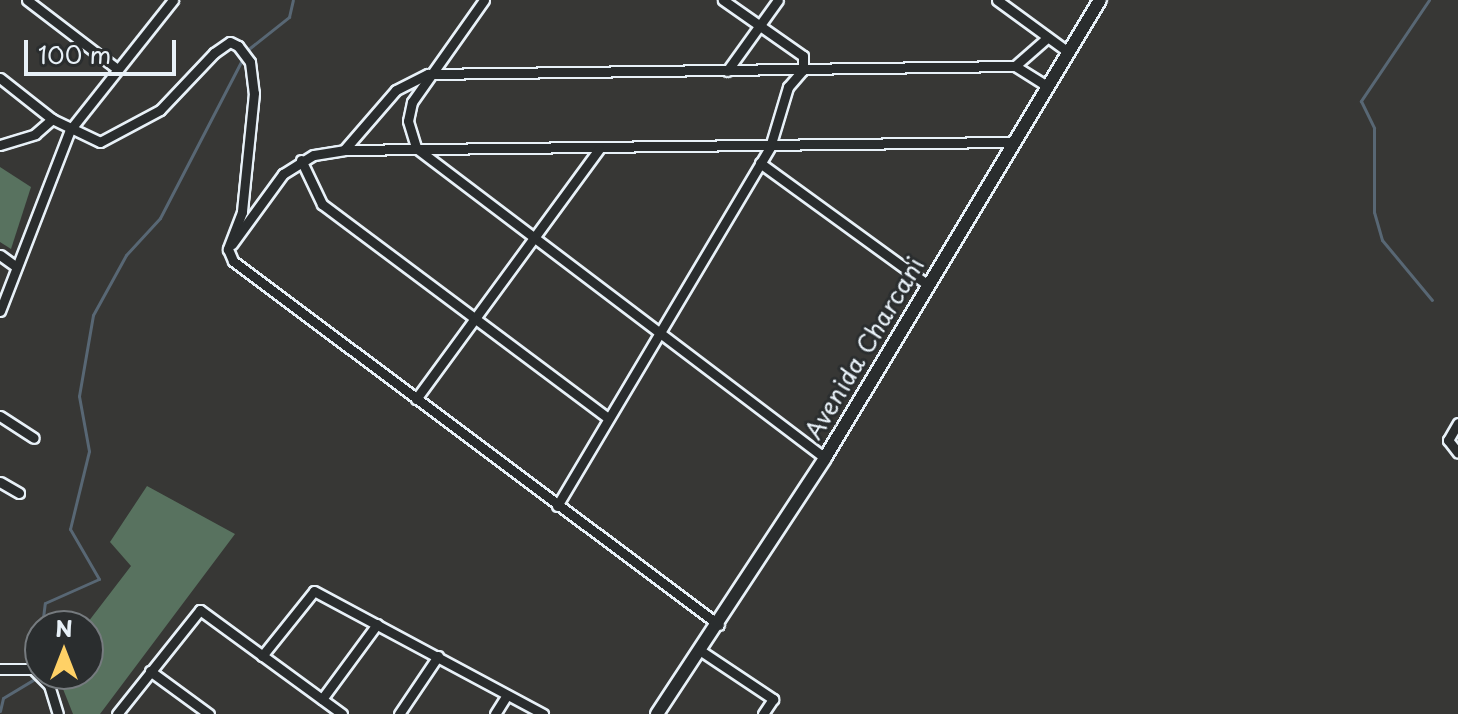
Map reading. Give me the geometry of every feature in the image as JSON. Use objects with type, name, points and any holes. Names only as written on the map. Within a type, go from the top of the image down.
[{"type":"main road","name":"Avenida Charcani","points":[[657,714],[719,625],[825,458],[1010,142],[1100,0]]},
{"type":"street","points":[[27,0],[116,68]]},
{"type":"street","points":[[0,311],[70,130],[170,3],[158,0]]},
{"type":"street","points":[[484,0],[428,74],[408,121],[416,148],[825,458]]},
{"type":"street","points":[[557,506],[657,332],[770,147],[788,87],[803,70],[803,56],[723,0]]},
{"type":"street","points":[[727,71],[778,0]]},
{"type":"street","points":[[997,0],[1068,52]]},
{"type":"street","points":[[1015,66],[1047,38]]},
{"type":"street","points":[[0,78],[70,130],[106,141],[160,110],[214,53],[230,42],[238,46],[250,62],[254,93],[242,212],[228,249],[233,261],[719,625]]},
{"type":"street","points":[[344,150],[396,90],[428,74],[1015,66],[1045,85]]},
{"type":"street","points":[[0,145],[35,134],[52,119]]},
{"type":"street","points":[[228,249],[301,160],[344,150],[1010,142]]},
{"type":"street","points":[[416,399],[599,149]]},
{"type":"street","points":[[301,160],[322,204],[608,418]]},
{"type":"street","points":[[760,163],[928,285]]},
{"type":"street","points":[[0,255],[15,266]]},
{"type":"street","points":[[0,416],[34,438]]},
{"type":"street","points":[[1458,423],[1448,440],[1458,453]]},
{"type":"street","points":[[0,482],[19,493]]},
{"type":"street","points":[[262,656],[314,591],[543,714]]},
{"type":"street","points":[[117,714],[200,610],[342,714]]},
{"type":"street","points":[[322,699],[377,624]]},
{"type":"street","points":[[701,651],[773,699],[763,714]]},
{"type":"street","points":[[399,714],[438,656]]},
{"type":"street","points":[[0,669],[33,669],[43,678],[58,714]]},
{"type":"street","points":[[150,671],[209,714]]},
{"type":"street","points":[[495,714],[507,695]]},
{"type":"green space","points":[[0,167],[31,187],[11,249],[0,242]]},
{"type":"green space","points":[[147,486],[235,534],[100,714],[73,714],[63,690],[104,690],[104,610],[97,610],[131,566],[110,542]]},
{"type":"waterway","points":[[246,51],[289,17],[293,0]]},
{"type":"waterway","points":[[1429,0],[1361,101],[1374,128],[1374,212],[1382,240],[1432,300]]},
{"type":"waterway","points":[[44,610],[45,603],[99,579],[70,529],[89,451],[79,396],[93,315],[126,255],[160,218],[243,58]]},
{"type":"waterway","points":[[0,711],[3,698],[24,685]]}]
